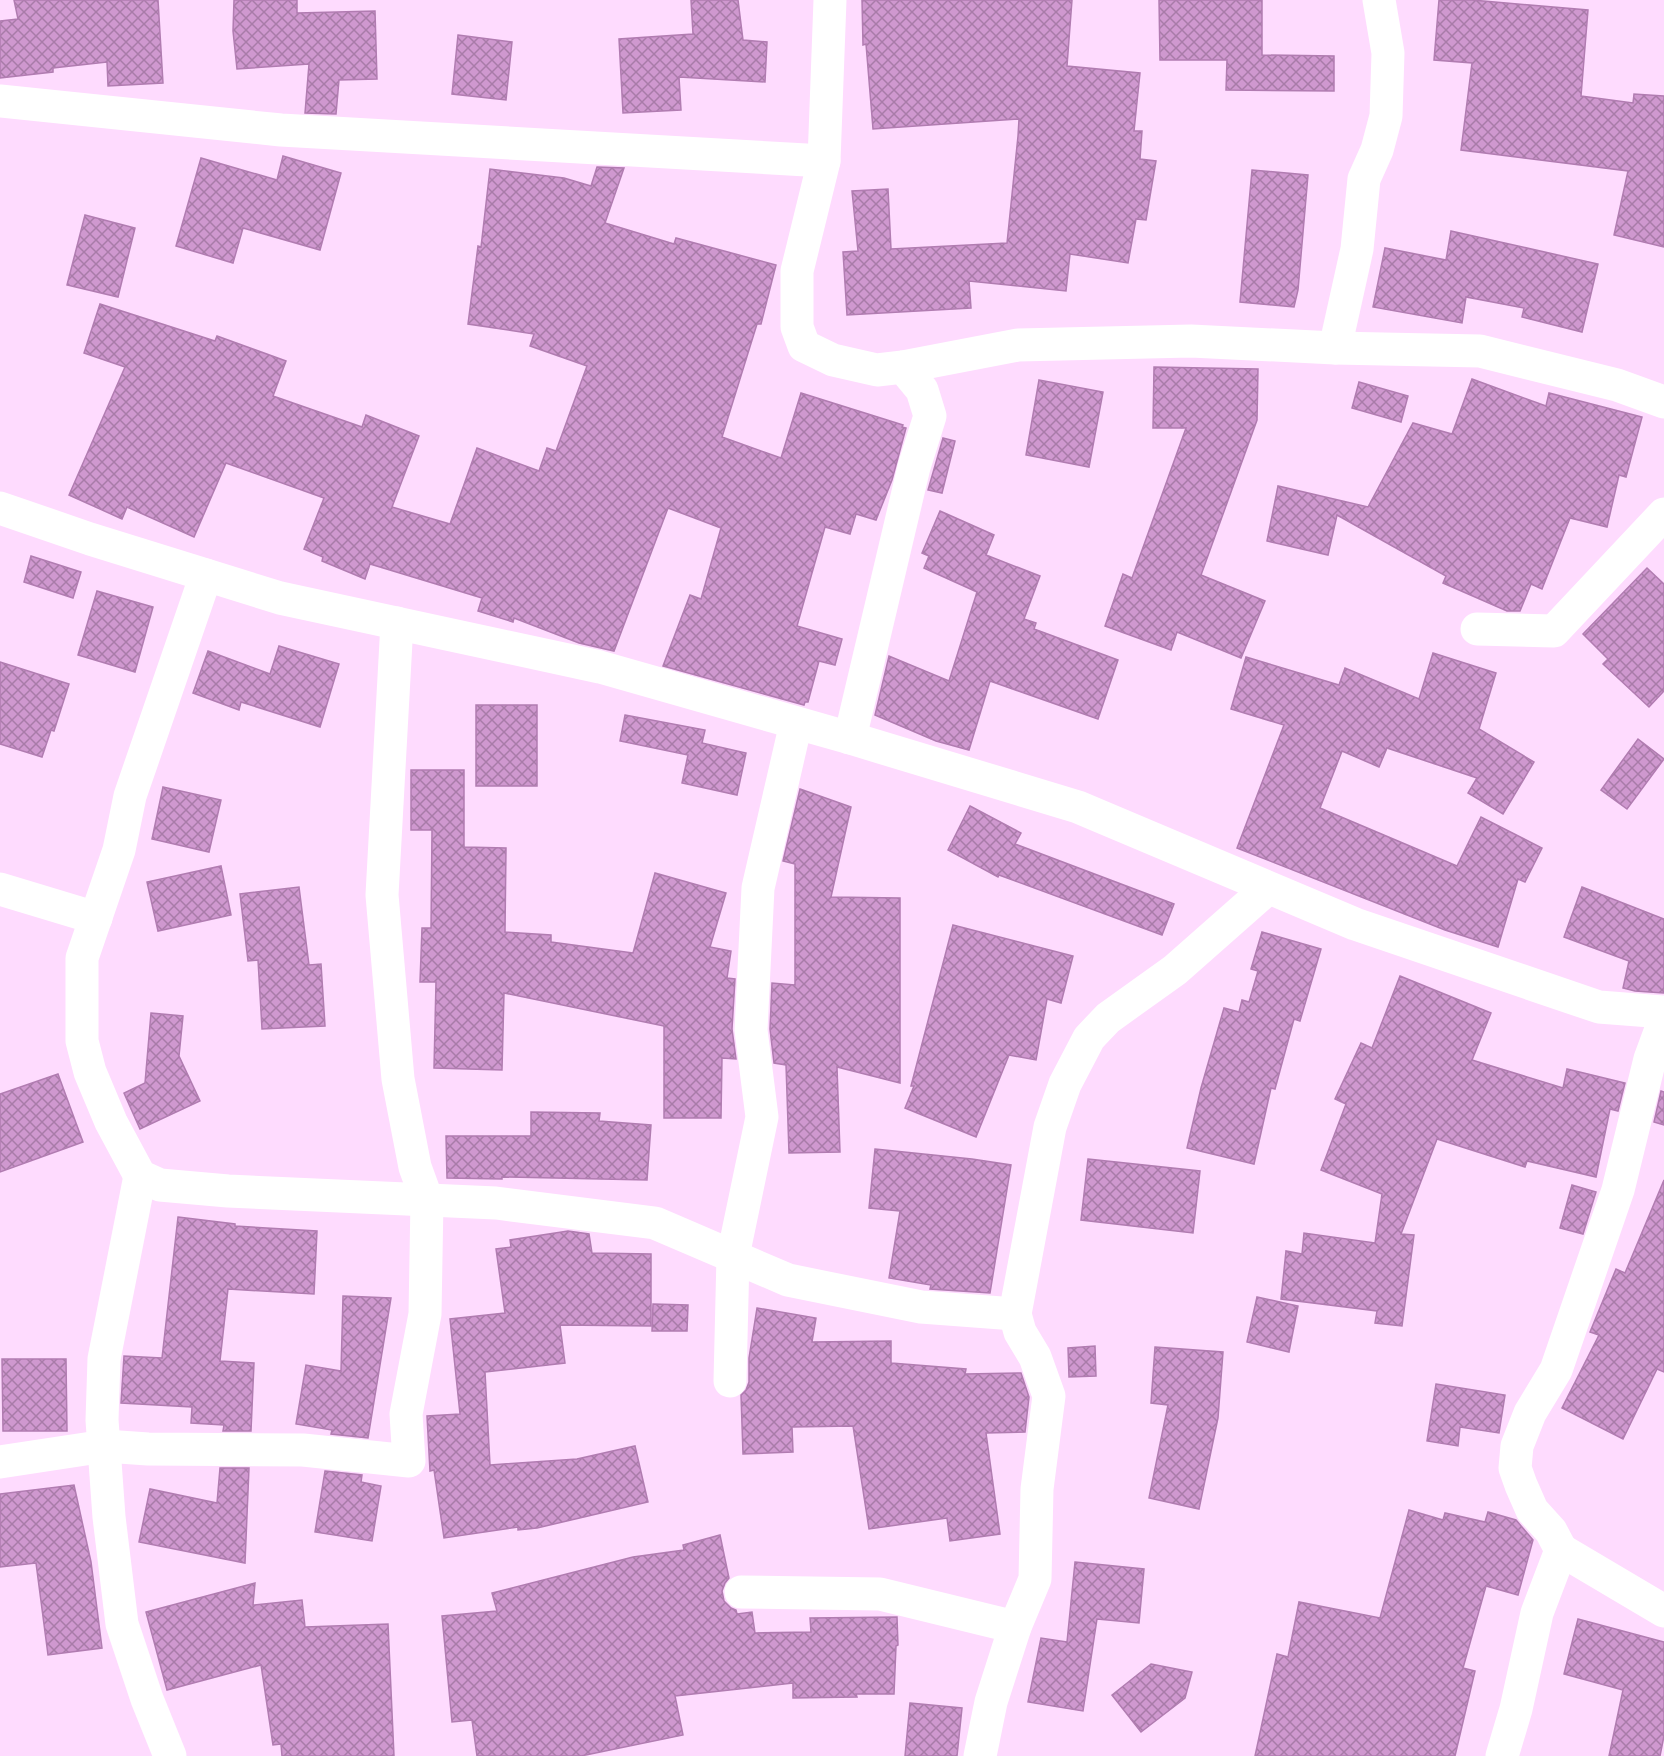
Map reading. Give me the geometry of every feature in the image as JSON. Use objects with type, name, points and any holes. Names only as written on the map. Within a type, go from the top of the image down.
[{"type":"street","points":[[830,0],[824,161],[797,271],[796,327],[804,346],[833,360],[913,379],[930,416],[914,467],[850,738]]},
{"type":"street","points":[[1335,348],[1356,249],[1364,179],[1377,150],[1386,116],[1388,53],[1379,0]]},
{"type":"street","points":[[0,101],[281,130],[824,161]]},
{"type":"street","points":[[913,379],[936,360],[1018,345],[1191,341],[1335,348],[1480,351],[1617,385],[1664,402]]},
{"type":"street","points":[[0,508],[90,539],[280,598],[600,667],[850,738],[1078,807],[1355,924],[1599,1007],[1664,1012]]},
{"type":"street","points":[[1477,629],[1554,631],[1664,514]]},
{"type":"street","points":[[206,575],[130,796],[119,850],[82,958],[82,1041],[96,1088],[140,1176],[160,1185],[228,1191],[496,1203],[655,1223],[788,1280],[921,1307],[1015,1314]]},
{"type":"street","points":[[0,1462],[105,1446],[148,1449],[303,1450],[409,1461],[406,1414],[425,1314],[427,1200],[415,1167],[398,1079],[382,896],[397,623]]},
{"type":"street","points":[[730,1381],[733,1256],[762,1117],[751,1030],[758,888],[796,723]]},
{"type":"street","points":[[980,1756],[991,1702],[1015,1627],[1035,1579],[1037,1489],[1049,1396],[1035,1357],[1020,1332],[1015,1314],[1050,1127],[1065,1084],[1089,1038],[1108,1018],[1175,970],[1268,888]]},
{"type":"street","points":[[0,890],[96,918]]},
{"type":"street","points":[[1664,1021],[1650,1059],[1618,1190],[1556,1370],[1530,1413],[1517,1446],[1515,1468],[1532,1510],[1551,1531],[1561,1550],[1664,1611]]},
{"type":"street","points":[[140,1176],[104,1359],[102,1420],[122,1624],[147,1699],[170,1756]]},
{"type":"street","points":[[1502,1756],[1516,1709],[1537,1613],[1561,1550]]},
{"type":"street","points":[[741,1592],[880,1594],[1015,1627]]},
{"type":"building","points":[[14,0],[158,0],[163,83],[108,86],[107,62],[53,68],[53,72],[0,78],[0,21],[18,19]]},
{"type":"building","points":[[234,0],[297,0],[297,13],[375,11],[377,79],[339,80],[336,114],[305,113],[309,64],[237,69],[233,31]]},
{"type":"building","points":[[691,0],[738,0],[743,40],[767,42],[765,82],[679,77],[681,110],[623,113],[619,39],[693,34]]},
{"type":"building","points":[[862,0],[1072,0],[1067,66],[1140,73],[1134,131],[1142,131],[1140,159],[1156,161],[1146,220],[1136,219],[1128,263],[1070,254],[1066,291],[969,281],[971,308],[847,315],[843,252],[858,251],[852,191],[888,189],[891,249],[1007,243],[1019,119],[873,129],[866,44],[863,45]]},
{"type":"building","points":[[1159,0],[1262,0],[1262,55],[1334,56],[1334,91],[1226,90],[1227,60],[1160,60]]},
{"type":"building","points":[[1439,0],[1472,0],[1588,10],[1581,96],[1633,103],[1634,94],[1664,96],[1664,247],[1614,235],[1628,171],[1461,150],[1472,63],[1434,60]]},
{"type":"building","points":[[458,35],[512,42],[506,100],[452,94]]},
{"type":"building","points":[[283,156],[341,173],[320,250],[243,228],[233,263],[176,246],[201,158],[277,180]]},
{"type":"building","points":[[597,167],[624,168],[605,223],[674,244],[676,238],[776,265],[761,324],[757,324],[722,437],[781,458],[801,393],[903,425],[902,427],[906,428],[892,480],[876,520],[856,514],[850,534],[825,527],[797,626],[842,639],[835,665],[819,661],[808,702],[804,705],[663,666],[690,595],[701,599],[721,528],[668,508],[614,651],[579,643],[514,618],[513,622],[478,611],[482,598],[370,564],[365,579],[322,561],[323,557],[304,549],[324,498],[226,463],[194,537],[127,507],[122,519],[69,495],[125,367],[84,353],[100,304],[215,341],[217,336],[286,361],[273,396],[362,427],[366,415],[419,436],[392,507],[450,524],[477,448],[539,471],[547,448],[556,451],[587,366],[530,346],[534,334],[468,324],[478,246],[481,247],[490,169],[564,178],[591,186]]},
{"type":"building","points":[[1252,170],[1308,175],[1298,290],[1294,307],[1240,302]]},
{"type":"building","points":[[85,215],[135,228],[118,297],[67,285]]},
{"type":"building","points":[[1451,231],[1598,264],[1582,332],[1522,317],[1524,308],[1466,297],[1462,323],[1373,307],[1385,248],[1446,260]]},
{"type":"building","points":[[1154,367],[1258,369],[1257,420],[1201,575],[1265,601],[1241,658],[1177,632],[1171,650],[1105,626],[1123,574],[1132,578],[1186,428],[1153,428]]},
{"type":"building","points":[[1472,379],[1546,406],[1549,393],[1642,417],[1626,477],[1619,475],[1607,527],[1570,518],[1542,589],[1531,584],[1520,611],[1507,611],[1443,583],[1446,576],[1337,515],[1328,555],[1267,541],[1278,486],[1368,507],[1413,423],[1452,434]]},
{"type":"building","points":[[1039,380],[1103,392],[1089,467],[1026,455]]},
{"type":"building","points":[[1359,382],[1408,396],[1401,422],[1352,408]]},
{"type":"building","points":[[943,438],[955,441],[942,493],[928,490]]},
{"type":"building","points":[[940,511],[994,535],[986,555],[1040,576],[1024,619],[1036,623],[1034,629],[1118,660],[1098,719],[990,681],[969,750],[936,741],[875,715],[889,656],[949,681],[977,592],[924,568],[929,556],[922,553]]},
{"type":"building","points":[[31,556],[81,572],[73,598],[24,582]]},
{"type":"building","points":[[1647,568],[1664,584],[1664,691],[1649,707],[1603,664],[1608,659],[1583,634]]},
{"type":"building","points":[[97,591],[153,607],[135,672],[78,655]]},
{"type":"building","points":[[279,646],[339,664],[320,727],[241,702],[239,710],[193,693],[208,651],[270,674]]},
{"type":"building","points":[[1433,653],[1496,673],[1479,729],[1534,762],[1503,814],[1468,793],[1477,778],[1387,748],[1379,767],[1342,751],[1320,808],[1457,866],[1481,817],[1542,848],[1525,882],[1518,879],[1498,947],[1445,930],[1237,848],[1284,725],[1231,709],[1246,657],[1339,685],[1345,668],[1419,699]]},
{"type":"building","points":[[0,662],[69,684],[54,731],[51,730],[42,757],[0,744]]},
{"type":"building","points":[[476,705],[537,705],[537,786],[476,786]]},
{"type":"building","points":[[625,715],[705,730],[702,743],[746,753],[737,795],[682,783],[688,755],[620,741]]},
{"type":"building","points":[[1638,739],[1664,759],[1627,809],[1601,790]]},
{"type":"building","points":[[411,770],[464,770],[464,847],[506,848],[505,932],[551,935],[551,942],[633,953],[655,873],[726,893],[710,947],[731,951],[727,978],[735,979],[732,1029],[736,1059],[722,1058],[721,1118],[664,1118],[664,1026],[504,993],[502,1070],[434,1068],[436,982],[420,982],[422,928],[431,928],[432,830],[411,830]]},
{"type":"building","points":[[163,787],[221,800],[209,852],[152,839]]},
{"type":"building","points":[[800,789],[851,807],[831,897],[900,898],[900,1083],[837,1067],[840,1152],[789,1153],[786,1065],[774,1063],[770,1029],[772,983],[795,985],[795,864],[783,861]]},
{"type":"building","points":[[970,806],[1021,833],[1015,844],[1174,904],[1162,935],[999,875],[998,877],[948,850]]},
{"type":"building","points":[[221,866],[231,915],[158,931],[147,882]]},
{"type":"building","points":[[299,887],[309,965],[321,964],[325,1026],[262,1029],[258,960],[248,961],[240,894]]},
{"type":"building","points":[[1582,887],[1664,919],[1664,993],[1623,988],[1629,961],[1564,937]]},
{"type":"building","points":[[953,925],[1073,956],[1061,1003],[1047,999],[1036,1060],[1009,1055],[976,1137],[905,1108],[914,1086],[911,1086]]},
{"type":"building","points":[[1262,932],[1321,949],[1300,1021],[1294,1019],[1275,1089],[1271,1088],[1254,1164],[1187,1148],[1224,1008],[1239,1012],[1242,1000],[1249,1002],[1258,971],[1251,969]]},
{"type":"building","points":[[1400,976],[1491,1013],[1472,1060],[1563,1088],[1567,1069],[1625,1083],[1618,1111],[1610,1109],[1596,1177],[1527,1161],[1525,1167],[1437,1139],[1401,1234],[1414,1235],[1402,1326],[1375,1323],[1377,1311],[1281,1299],[1286,1251],[1302,1254],[1304,1233],[1375,1243],[1382,1194],[1321,1170],[1346,1104],[1335,1099],[1361,1043],[1372,1048]]},
{"type":"building","points":[[151,1013],[183,1016],[179,1056],[200,1101],[140,1129],[124,1093],[145,1083]]},
{"type":"building","points":[[58,1074],[83,1142],[0,1172],[0,1094]]},
{"type":"building","points":[[1661,1091],[1664,1092],[1664,1125],[1654,1122]]},
{"type":"building","points":[[531,1112],[600,1113],[599,1121],[651,1125],[647,1180],[447,1178],[446,1136],[531,1136]]},
{"type":"building","points":[[875,1149],[1011,1165],[990,1293],[930,1289],[931,1285],[889,1278],[900,1211],[869,1208]]},
{"type":"building","points":[[1088,1159],[1200,1171],[1193,1233],[1081,1220]]},
{"type":"building","points":[[1664,1180],[1664,1372],[1657,1369],[1623,1439],[1562,1408],[1599,1335],[1590,1332],[1616,1269],[1625,1273]]},
{"type":"building","points":[[1572,1185],[1596,1192],[1583,1234],[1560,1228]]},
{"type":"building","points":[[178,1217],[235,1224],[235,1226],[317,1231],[314,1294],[228,1289],[220,1361],[254,1363],[251,1431],[223,1431],[224,1425],[191,1423],[192,1407],[121,1403],[124,1356],[162,1358]]},
{"type":"building","points":[[568,1231],[589,1234],[592,1253],[651,1254],[651,1326],[560,1325],[565,1363],[485,1372],[490,1465],[577,1459],[635,1446],[648,1502],[537,1528],[518,1530],[518,1527],[444,1538],[434,1470],[430,1471],[427,1416],[460,1414],[450,1319],[505,1313],[496,1249],[511,1247],[510,1240]]},
{"type":"building","points":[[343,1296],[391,1298],[368,1438],[331,1434],[332,1430],[296,1424],[306,1365],[341,1371]]},
{"type":"building","points":[[1257,1297],[1298,1306],[1289,1352],[1247,1342]]},
{"type":"building","points":[[653,1304],[688,1305],[687,1331],[652,1331]]},
{"type":"building","points":[[757,1308],[816,1318],[812,1342],[891,1341],[891,1363],[966,1369],[965,1374],[1021,1373],[1029,1397],[1025,1432],[986,1433],[1000,1534],[950,1541],[947,1518],[869,1529],[853,1426],[792,1427],[793,1452],[743,1454],[741,1395],[749,1382],[749,1358]]},
{"type":"building","points":[[1095,1346],[1096,1376],[1069,1377],[1068,1348]]},
{"type":"building","points":[[1155,1347],[1223,1352],[1218,1418],[1199,1509],[1149,1498],[1168,1405],[1151,1403]]},
{"type":"building","points":[[2,1359],[66,1359],[67,1431],[3,1431]]},
{"type":"building","points":[[1436,1384],[1505,1395],[1499,1433],[1460,1427],[1458,1446],[1427,1441]]},
{"type":"building","points":[[220,1468],[249,1468],[245,1563],[139,1542],[150,1489],[217,1503]]},
{"type":"building","points":[[325,1471],[362,1475],[361,1482],[381,1486],[372,1541],[315,1532]]},
{"type":"building","points":[[74,1485],[91,1562],[102,1648],[48,1655],[36,1563],[0,1567],[0,1494]]},
{"type":"building","points":[[1409,1510],[1443,1520],[1445,1513],[1485,1522],[1488,1512],[1516,1520],[1533,1540],[1518,1595],[1486,1586],[1463,1668],[1475,1671],[1455,1756],[1255,1756],[1277,1654],[1288,1657],[1299,1602],[1380,1618]]},
{"type":"building","points":[[720,1535],[729,1578],[722,1591],[724,1601],[736,1610],[737,1614],[752,1612],[755,1633],[811,1632],[810,1618],[897,1617],[898,1645],[896,1646],[894,1694],[793,1698],[793,1683],[675,1696],[683,1735],[581,1756],[477,1756],[472,1720],[452,1722],[442,1616],[497,1611],[492,1593],[633,1557],[684,1550],[683,1545]]},
{"type":"building","points":[[1075,1562],[1144,1569],[1139,1623],[1097,1619],[1083,1711],[1028,1702],[1041,1638],[1067,1642]]},
{"type":"building","points":[[255,1583],[253,1605],[302,1600],[305,1627],[388,1624],[394,1756],[282,1756],[281,1744],[273,1745],[261,1665],[167,1690],[146,1612]]},
{"type":"building","points":[[1578,1619],[1664,1642],[1664,1736],[1660,1756],[1609,1756],[1623,1690],[1564,1674]]},
{"type":"building","points":[[1151,1664],[1192,1672],[1185,1698],[1141,1732],[1112,1695]]},
{"type":"building","points":[[910,1703],[962,1708],[957,1756],[905,1756]]}]
